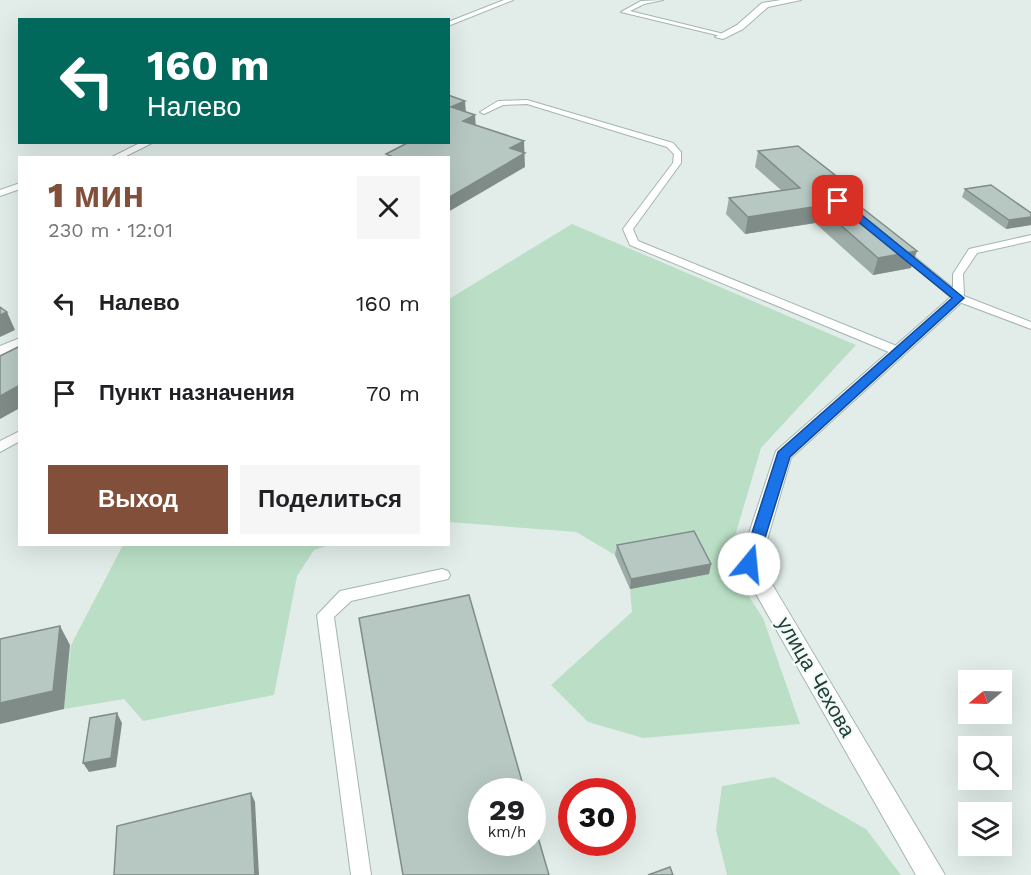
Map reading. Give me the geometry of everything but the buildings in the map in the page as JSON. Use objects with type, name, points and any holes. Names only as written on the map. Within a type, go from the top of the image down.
[{"type":"street","points":[[723,36],[740,27],[765,5],[797,0]]},
{"type":"street","name":"улица Чехова","points":[[931,875],[749,564],[783,455],[958,298]]},
{"type":"lane","points":[[450,23],[510,0]]},
{"type":"lane","points":[[660,0],[643,2],[624,12],[723,36]]},
{"type":"lane","points":[[484,112],[501,104],[527,102],[670,145],[678,154],[677,163],[628,229],[634,243],[900,352]]},
{"type":"lane","points":[[118,156],[146,144]]},
{"type":"lane","points":[[0,193],[18,187]]},
{"type":"lane","points":[[958,298],[958,274],[974,251],[1031,238]]},
{"type":"lane","points":[[894,246],[958,298],[1031,326]]},
{"type":"lane","points":[[0,351],[18,342]]},
{"type":"lane","points":[[0,447],[18,436]]},
{"type":"lane","points":[[361,875],[325,615],[346,596],[442,575]]},
{"type":"green space","points":[[572,224],[856,345],[761,448],[727,563],[763,618],[800,724],[643,738],[588,722],[551,685],[632,612],[630,589],[615,555],[576,532],[450,522],[450,298]]},
{"type":"green space","points":[[122,546],[326,546],[314,550],[297,576],[274,695],[143,721],[124,699],[64,709],[71,645]]},
{"type":"green space","points":[[774,777],[866,829],[901,875],[727,875],[716,830],[722,786]]},
{"type":"route","points":[[749,564],[783,455],[958,298],[838,201]]}]
